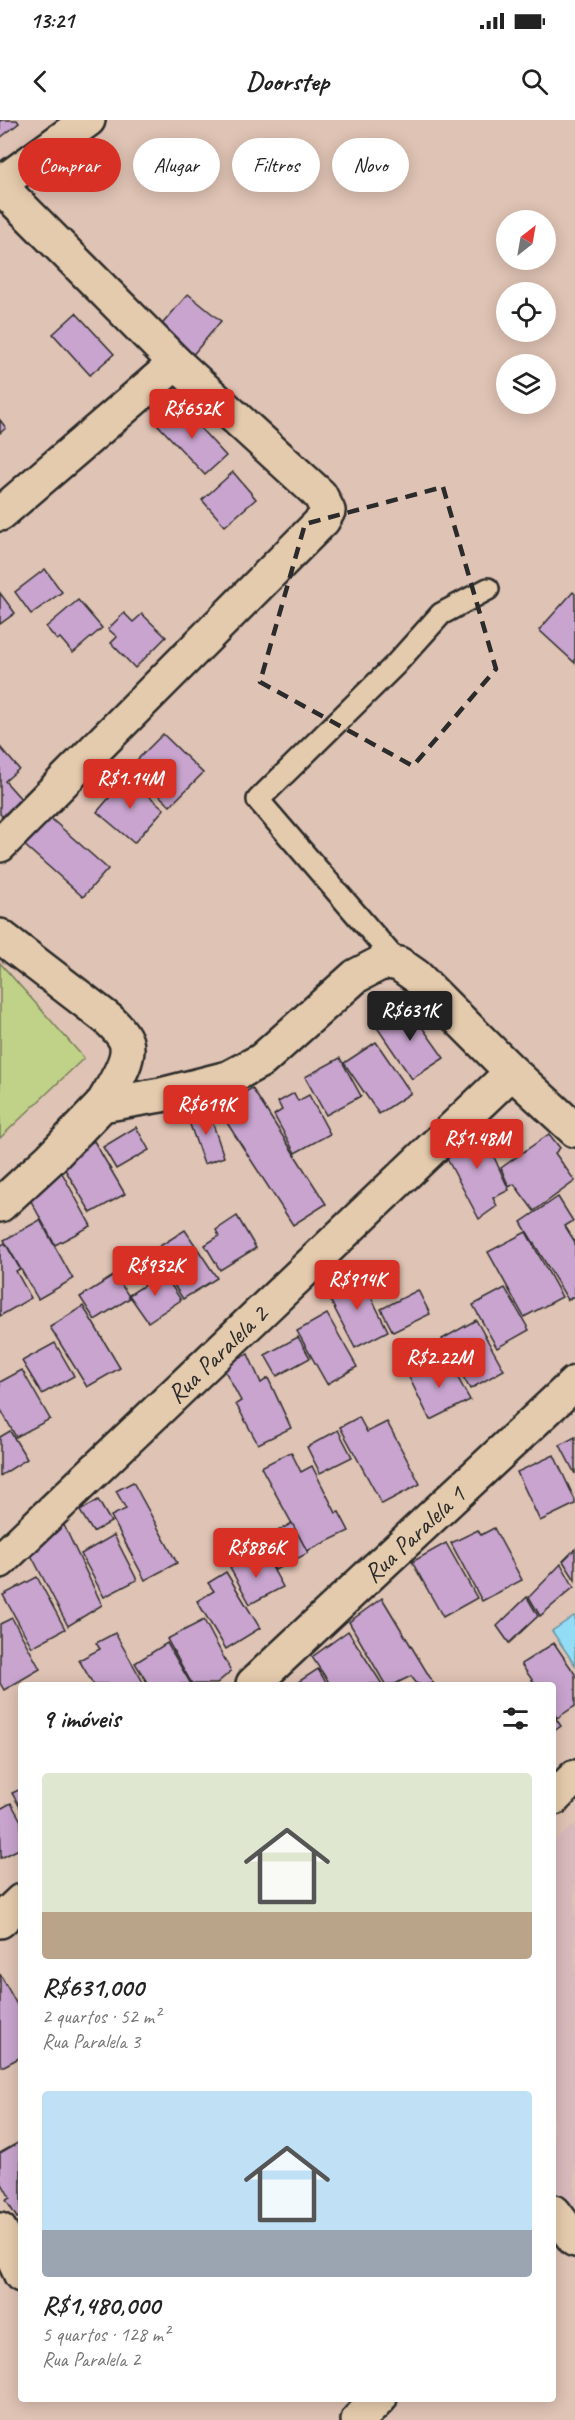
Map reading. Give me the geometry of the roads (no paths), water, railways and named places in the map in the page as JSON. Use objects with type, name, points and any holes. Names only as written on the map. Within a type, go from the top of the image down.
[{"type":"street","points":[[0,845],[322,520],[328,511],[320,495],[176,363],[0,185],[88,120]]},
{"type":"street","points":[[0,514],[176,363]]},
{"type":"street","points":[[0,936],[108,1019],[126,1041],[128,1051],[102,1105],[50,1159],[0,1205]]},
{"type":"street","points":[[102,1105],[171,1093],[228,1078],[262,1060],[356,976],[379,964],[389,962],[399,964],[416,976],[512,1072],[575,1130]]},
{"type":"street","name":"Rua Paralela 2","points":[[0,1561],[512,1072]]},
{"type":"street","name":"Rua Paralela 1","points":[[255,1682],[575,1383]]},
{"type":"street","points":[[556,1796],[575,1777]]},
{"type":"street","points":[[0,1921],[18,1904]]},
{"type":"street","points":[[0,2230],[18,2269]]},
{"type":"street","points":[[0,2294],[18,2285]]},
{"type":"street","points":[[358,2420],[376,2402]]},
{"type":"lane","points":[[399,964],[258,800],[395,665],[441,614],[488,589]]},
{"type":"water","points":[[575,1617],[575,1665],[552,1631]]}]
